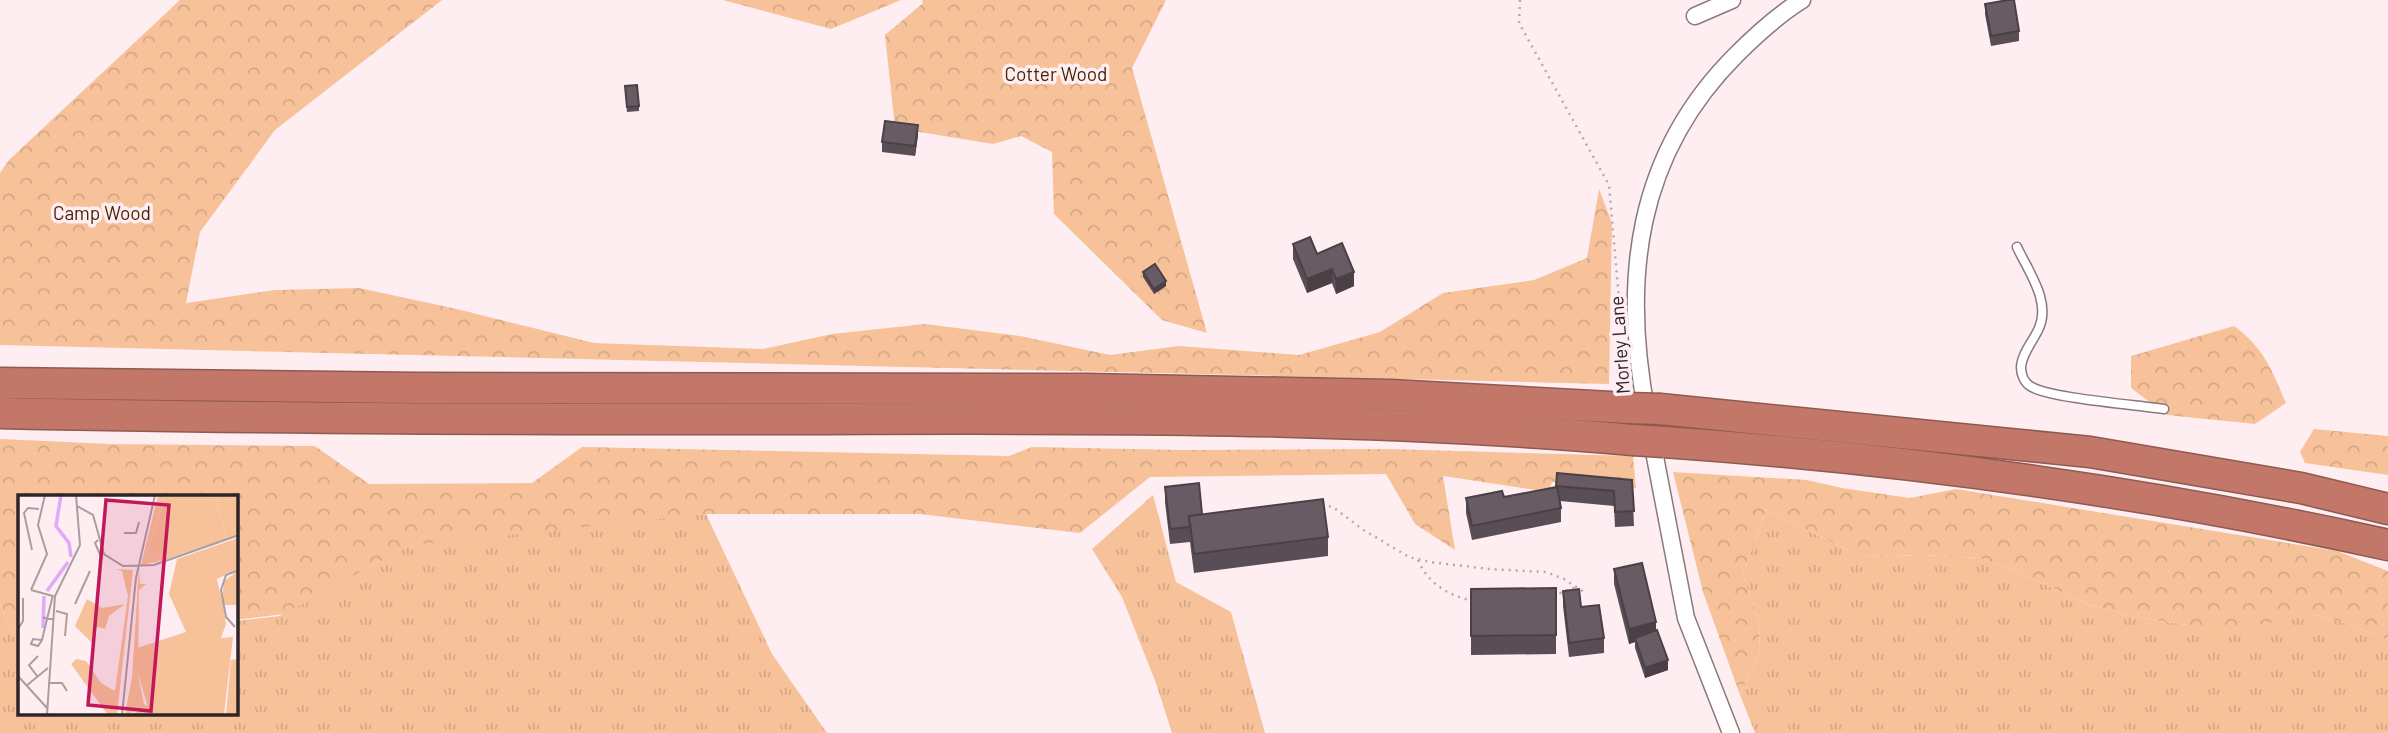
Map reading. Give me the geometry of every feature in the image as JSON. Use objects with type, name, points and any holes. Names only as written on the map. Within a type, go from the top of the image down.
[{"type":"highway","points":[[0,383],[349,388],[1101,389],[1391,395],[1660,409],[2090,452],[2301,488],[2388,509]]},
{"type":"highway","points":[[0,413],[343,419],[952,418],[1240,421],[1502,430],[1797,453],[2118,494],[2307,527],[2388,545]]},
{"type":"street","points":[[1695,16],[1732,0]]},
{"type":"street","name":"Morley Lane","points":[[1731,733],[1686,618],[1639,374],[1634,312],[1636,269],[1639,239],[1651,188],[1680,125],[1703,92],[1730,61],[1759,32],[1802,0]]},
{"type":"lane","points":[[2017,247],[2041,299],[2043,311],[2040,325],[2023,359],[2021,369],[2030,386],[2058,394],[2164,409]]},
{"type":"path","points":[[1520,0],[1519,23],[1609,185],[1619,300]]},
{"type":"path","points":[[1618,312],[1618,323]]},
{"type":"path","points":[[1319,504],[1333,507],[1391,548],[1418,559],[1489,569],[1546,572],[1584,592]]},
{"type":"path","points":[[1418,559],[1423,572],[1434,583],[1455,597],[1475,602]]},
{"type":"path","points":[[1548,598],[1576,587]]},
{"type":"green space","name":"Camp Wood","points":[[180,0],[442,0],[275,130],[200,232],[186,303],[275,290],[359,288],[594,343],[763,349],[832,334],[925,324],[1020,336],[1110,355],[1179,346],[1299,355],[1380,332],[1443,293],[1534,280],[1587,258],[1599,189],[1612,223],[1609,384],[0,345],[0,173],[9,160]]},
{"type":"green space","points":[[723,0],[901,0],[831,29]]},
{"type":"green space","name":"Cotter Wood","points":[[922,0],[1166,0],[1132,68],[1207,333],[1162,320],[1054,214],[1052,152],[1021,136],[993,144],[895,128],[885,35],[923,3]]},
{"type":"green space","points":[[2234,326],[2260,352],[2286,403],[2255,424],[2167,415],[2131,388],[2131,356]]},
{"type":"green space","points":[[2314,429],[2388,436],[2388,475],[2305,463],[2300,452]]},
{"type":"green space","points":[[0,439],[111,444],[315,446],[369,484],[532,483],[582,447],[1009,456],[1032,447],[1182,450],[1388,449],[1633,456],[1636,488],[1552,482],[1549,492],[1443,476],[1455,550],[1415,524],[1386,474],[1150,477],[1080,533],[920,514],[706,514],[408,546],[284,614],[238,620],[238,495],[18,495],[18,644],[0,605]]},
{"type":"green space","points":[[1673,472],[1807,480],[1910,498],[1956,489],[2337,551],[2388,571],[2388,640],[2352,625],[2315,615],[2240,628],[2186,625],[2136,617],[2090,605],[1980,558],[1921,555],[1862,557],[1766,510],[1743,574],[1759,623],[1760,652],[1740,695],[1703,592]]},
{"type":"green space","points":[[1153,495],[1176,582],[1231,612],[1265,733],[1172,733],[1156,683],[1122,597],[1092,549]]},
{"type":"green space","points":[[1766,510],[1862,557],[1921,555],[1980,558],[2090,605],[2136,617],[2186,625],[2283,620],[2315,615],[2352,625],[2388,640],[2388,733],[1755,733],[1740,695],[1760,652],[1759,623],[1743,574]]},
{"type":"green space","points":[[706,514],[772,654],[827,733],[0,733],[0,605],[18,644],[18,716],[238,716],[238,621],[279,616],[408,546],[535,527]]},
{"type":"building","points":[[2014,0],[2019,31],[1991,36],[1985,4]]},
{"type":"building","points":[[637,85],[639,106],[627,107],[625,86]]},
{"type":"building","points":[[885,121],[918,125],[915,146],[882,142]]},
{"type":"building","points":[[1310,237],[1317,254],[1342,243],[1354,272],[1336,279],[1332,269],[1307,279],[1293,244]]},
{"type":"building","points":[[1155,264],[1166,281],[1154,289],[1143,272]]},
{"type":"building","points":[[1557,473],[1632,480],[1634,511],[1615,512],[1614,491],[1556,486]]},
{"type":"building","points":[[1199,483],[1202,514],[1189,516],[1190,527],[1170,529],[1165,487]]},
{"type":"building","points":[[1557,487],[1561,508],[1472,526],[1466,498],[1502,491],[1504,497]]},
{"type":"building","points":[[1323,499],[1328,537],[1194,554],[1189,516]]},
{"type":"building","points":[[1642,563],[1656,622],[1629,629],[1614,569]]},
{"type":"building","points":[[1556,588],[1556,635],[1471,636],[1471,589]]},
{"type":"building","points":[[1579,589],[1581,607],[1599,605],[1604,638],[1569,643],[1563,591]]},
{"type":"building","points":[[1657,630],[1668,660],[1645,668],[1635,638]]}]
